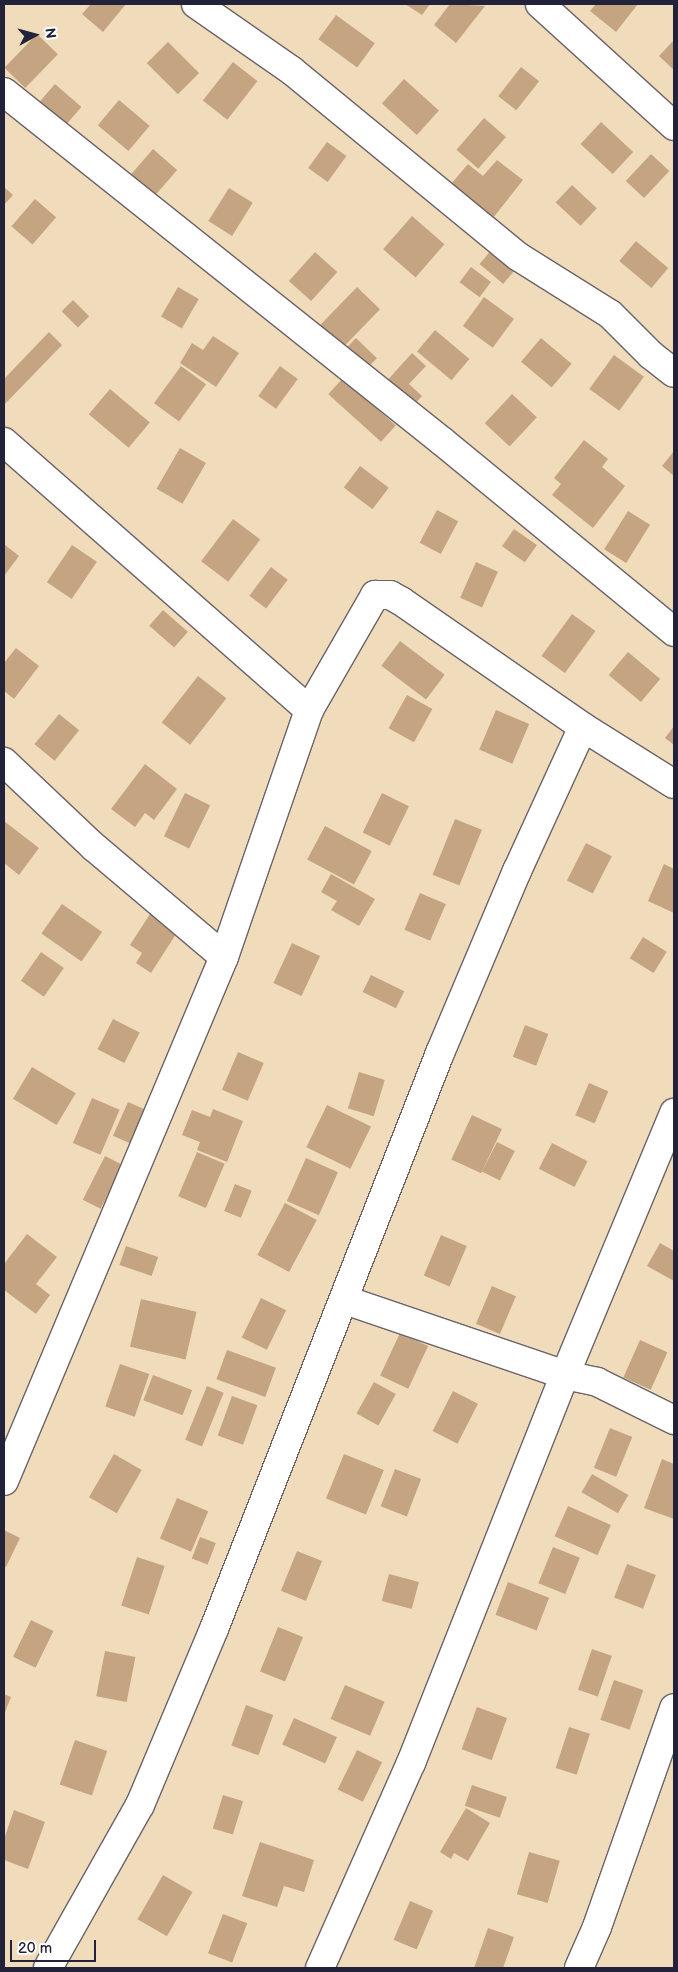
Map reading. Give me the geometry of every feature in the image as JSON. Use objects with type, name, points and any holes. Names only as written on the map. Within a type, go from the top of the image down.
[{"type":"street","points":[[196,4],[291,70],[519,257],[610,314],[651,355],[674,373]]},
{"type":"street","points":[[544,5],[674,126]]},
{"type":"street","points":[[4,92],[458,454],[674,632]]},
{"type":"street","points":[[4,442],[310,710]]},
{"type":"street","points":[[4,1481],[224,957],[310,710],[375,595],[390,595],[583,726],[674,784]]},
{"type":"street","points":[[48,1968],[140,1805],[214,1629],[345,1300],[440,1054],[517,871],[583,726]]},
{"type":"street","points":[[4,762],[94,847],[224,957]]},
{"type":"street","points":[[320,1968],[411,1763],[565,1376],[674,1113]]},
{"type":"street","points":[[345,1300],[565,1376],[597,1382],[674,1420]]},
{"type":"street","points":[[579,1968],[597,1927],[674,1708]]},
{"type":"building","points":[[91,4],[126,4],[103,32],[82,14]]},
{"type":"building","points":[[405,4],[430,4],[422,15]]},
{"type":"building","points":[[450,4],[485,6],[456,43],[434,25]]},
{"type":"building","points":[[596,4],[638,4],[616,32],[590,11]]},
{"type":"building","points":[[336,15],[375,43],[357,67],[318,39]]},
{"type":"building","points":[[37,34],[58,54],[25,88],[4,68]]},
{"type":"building","points":[[674,40],[674,70],[659,56]]},
{"type":"building","points":[[168,42],[199,73],[178,94],[147,63]]},
{"type":"building","points":[[233,62],[257,81],[227,120],[203,101]]},
{"type":"building","points":[[521,67],[539,81],[516,110],[498,96]]},
{"type":"building","points":[[404,79],[439,110],[417,135],[382,104]]},
{"type":"building","points":[[55,84],[81,107],[59,133],[33,110]]},
{"type":"building","points":[[119,100],[150,126],[128,151],[98,125]]},
{"type":"building","points":[[484,118],[506,137],[478,169],[456,150]]},
{"type":"building","points":[[601,122],[633,152],[613,174],[581,144]]},
{"type":"building","points":[[327,142],[346,156],[328,182],[308,168]]},
{"type":"building","points":[[153,149],[177,170],[155,196],[131,175]]},
{"type":"building","points":[[651,154],[669,171],[644,198],[626,181]]},
{"type":"building","points":[[497,160],[523,180],[493,218],[451,184],[468,164],[483,176]]},
{"type":"building","points":[[572,185],[597,208],[580,226],[556,203]]},
{"type":"building","points":[[4,187],[13,195],[4,205]]},
{"type":"building","points":[[229,188],[253,203],[232,236],[208,221]]},
{"type":"building","points":[[35,199],[56,217],[33,245],[11,226]]},
{"type":"building","points":[[412,216],[444,244],[416,277],[383,249]]},
{"type":"building","points":[[636,241],[668,268],[651,288],[619,261]]},
{"type":"building","points":[[493,248],[517,268],[503,284],[480,264]]},
{"type":"building","points":[[315,252],[337,272],[311,301],[289,281]]},
{"type":"building","points":[[471,267],[491,282],[480,297],[460,282]]},
{"type":"building","points":[[178,287],[199,299],[182,328],[161,316]]},
{"type":"building","points":[[357,287],[380,309],[343,348],[319,326]]},
{"type":"building","points":[[484,297],[514,319],[493,348],[463,326]]},
{"type":"building","points":[[73,300],[89,316],[78,328],[62,311]]},
{"type":"building","points":[[435,330],[469,359],[451,380],[417,351]]},
{"type":"building","points":[[49,332],[62,345],[4,405],[4,379]]},
{"type":"building","points":[[213,336],[239,353],[216,387],[180,363],[192,343],[203,350]]},
{"type":"building","points":[[356,338],[377,358],[364,372],[343,352]]},
{"type":"building","points":[[541,338],[572,364],[552,387],[521,362]]},
{"type":"building","points":[[412,353],[426,366],[409,384],[422,396],[411,408],[384,384]]},
{"type":"building","points":[[614,355],[644,377],[619,411],[589,389]]},
{"type":"building","points":[[181,366],[206,384],[179,421],[154,403]]},
{"type":"building","points":[[280,366],[298,379],[276,409],[258,396]]},
{"type":"building","points":[[343,378],[396,426],[381,442],[328,394]]},
{"type":"building","points":[[110,389],[150,422],[129,448],[89,414]]},
{"type":"building","points":[[512,394],[537,417],[510,446],[485,423]]},
{"type":"building","points":[[584,440],[608,459],[602,467],[625,486],[593,528],[552,495],[561,484],[554,478]]},
{"type":"building","points":[[180,448],[206,463],[182,504],[156,489]]},
{"type":"building","points":[[674,451],[674,476],[662,466]]},
{"type":"building","points":[[360,466],[389,488],[373,509],[344,488]]},
{"type":"building","points":[[437,510],[458,521],[441,554],[420,543]]},
{"type":"building","points":[[628,511],[650,525],[626,563],[604,549]]},
{"type":"building","points":[[233,519],[260,539],[228,582],[201,561]]},
{"type":"building","points":[[514,529],[537,545],[525,562],[502,546]]},
{"type":"building","points":[[4,544],[19,556],[4,576]]},
{"type":"building","points":[[72,545],[97,562],[72,599],[47,582]]},
{"type":"building","points":[[476,562],[498,572],[482,607],[460,598]]},
{"type":"building","points":[[271,567],[288,580],[266,608],[249,596]]},
{"type":"building","points":[[163,610],[188,632],[174,647],[149,626]]},
{"type":"building","points":[[572,614],[595,631],[565,673],[541,656]]},
{"type":"building","points":[[400,641],[445,675],[426,699],[381,666]]},
{"type":"building","points":[[16,648],[39,666],[14,699],[4,691],[4,663]]},
{"type":"building","points":[[628,652],[660,679],[641,702],[609,675]]},
{"type":"building","points":[[198,676],[226,698],[190,745],[162,722]]},
{"type":"building","points":[[407,695],[432,709],[414,742],[389,728]]},
{"type":"building","points":[[496,710],[529,724],[512,764],[479,750]]},
{"type":"building","points":[[59,714],[79,730],[55,761],[34,744]]},
{"type":"building","points":[[674,726],[674,745],[665,738]]},
{"type":"building","points":[[145,764],[177,789],[154,820],[145,813],[135,827],[111,809]]},
{"type":"building","points":[[185,793],[210,805],[189,848],[164,836]]},
{"type":"building","points":[[382,793],[409,806],[390,846],[363,833]]},
{"type":"building","points":[[455,819],[482,830],[459,885],[433,875]]},
{"type":"building","points":[[4,821],[39,848],[19,875],[4,863]]},
{"type":"building","points":[[325,826],[372,851],[354,884],[307,860]]},
{"type":"building","points":[[586,843],[612,856],[593,894],[567,880]]},
{"type":"building","points":[[664,864],[674,869],[674,913],[648,901]]},
{"type":"building","points":[[331,874],[375,899],[359,926],[331,910],[337,901],[321,892]]},
{"type":"building","points":[[420,893],[446,904],[430,941],[404,930]]},
{"type":"building","points":[[62,904],[102,932],[81,962],[41,933]]},
{"type":"building","points":[[150,914],[178,931],[151,973],[136,963],[142,953],[130,945]]},
{"type":"building","points":[[643,937],[667,952],[653,973],[630,958]]},
{"type":"building","points":[[292,943],[320,956],[302,996],[273,983]]},
{"type":"building","points":[[41,952],[64,968],[44,997],[21,981]]},
{"type":"building","points":[[371,975],[404,991],[396,1008],[363,992]]},
{"type":"building","points":[[113,1019],[140,1033],[124,1063],[98,1049]]},
{"type":"building","points":[[525,1025],[548,1034],[536,1066],[513,1057]]},
{"type":"building","points":[[238,1052],[264,1063],[248,1101],[222,1090]]},
{"type":"building","points":[[32,1067],[76,1093],[57,1125],[13,1099]]},
{"type":"building","points":[[359,1072],[385,1080],[374,1116],[348,1108]]},
{"type":"building","points":[[589,1083],[608,1091],[595,1123],[575,1115]]},
{"type":"building","points":[[92,1098],[120,1110],[100,1155],[73,1143]]},
{"type":"building","points":[[128,1102],[150,1112],[135,1146],[113,1136]]},
{"type":"building","points":[[327,1105],[371,1126],[350,1169],[306,1147]]},
{"type":"building","points":[[213,1109],[243,1121],[227,1162],[197,1150],[200,1142],[182,1135],[192,1110],[210,1117]]},
{"type":"building","points":[[472,1115],[502,1129],[481,1173],[451,1159]]},
{"type":"building","points":[[497,1142],[515,1151],[500,1180],[482,1171]]},
{"type":"building","points":[[552,1143],[588,1161],[574,1187],[539,1169]]},
{"type":"building","points":[[197,1152],[225,1164],[206,1208],[178,1196]]},
{"type":"building","points":[[105,1156],[123,1165],[101,1209],[83,1200]]},
{"type":"building","points":[[306,1158],[338,1172],[319,1215],[287,1201]]},
{"type":"building","points":[[235,1184],[252,1191],[241,1218],[224,1211]]},
{"type":"building","points":[[285,1203],[317,1220],[289,1272],[257,1255]]},
{"type":"building","points":[[27,1234],[57,1257],[36,1284],[50,1295],[36,1314],[4,1290],[4,1264]]},
{"type":"building","points":[[441,1235],[467,1246],[450,1286],[424,1276]]},
{"type":"building","points":[[660,1243],[674,1251],[674,1281],[647,1266]]},
{"type":"building","points":[[126,1246],[158,1257],[152,1276],[119,1265]]},
{"type":"building","points":[[492,1286],[516,1296],[500,1334],[476,1324]]},
{"type":"building","points":[[261,1298],[286,1310],[267,1350],[242,1338]]},
{"type":"building","points":[[141,1299],[197,1312],[186,1360],[130,1347]]},
{"type":"building","points":[[400,1333],[428,1346],[408,1389],[380,1376]]},
{"type":"building","points":[[640,1340],[667,1352],[651,1390],[623,1377]]},
{"type":"building","points":[[227,1350],[276,1368],[265,1397],[216,1379]]},
{"type":"building","points":[[120,1364],[149,1374],[135,1417],[105,1407]]},
{"type":"building","points":[[153,1375],[192,1390],[183,1415],[143,1400]]},
{"type":"building","points":[[374,1382],[396,1394],[378,1426],[357,1413]]},
{"type":"building","points":[[207,1386],[224,1393],[202,1447],[185,1440]]},
{"type":"building","points":[[453,1391],[478,1404],[458,1444],[433,1431]]},
{"type":"building","points":[[232,1396],[257,1405],[243,1445],[218,1435]]},
{"type":"building","points":[[610,1428],[632,1437],[616,1477],[594,1468]]},
{"type":"building","points":[[114,1454],[142,1470],[117,1513],[89,1497]]},
{"type":"building","points":[[344,1454],[384,1470],[366,1515],[326,1499]]},
{"type":"building","points":[[662,1459],[674,1464],[674,1519],[644,1508]]},
{"type":"building","points":[[395,1469],[421,1479],[407,1516],[381,1506]]},
{"type":"building","points":[[592,1474],[628,1495],[618,1513],[582,1492]]},
{"type":"building","points":[[177,1498],[208,1511],[191,1552],[160,1539]]},
{"type":"building","points":[[568,1506],[611,1525],[598,1555],[555,1536]]},
{"type":"building","points":[[4,1530],[20,1538],[6,1567],[4,1566]]},
{"type":"building","points":[[200,1537],[216,1543],[208,1565],[192,1558]]},
{"type":"building","points":[[553,1547],[580,1558],[565,1594],[538,1583]]},
{"type":"building","points":[[297,1551],[322,1561],[306,1601],[281,1591]]},
{"type":"building","points":[[137,1557],[165,1566],[149,1614],[121,1606]]},
{"type":"building","points":[[627,1564],[656,1575],[643,1609],[614,1598]]},
{"type":"building","points":[[389,1574],[419,1582],[412,1609],[382,1601]]},
{"type":"building","points":[[508,1582],[549,1598],[537,1630],[495,1615]]},
{"type":"building","points":[[31,1620],[53,1631],[35,1668],[13,1657]]},
{"type":"building","points":[[278,1627],[303,1637],[285,1682],[260,1672]]},
{"type":"building","points":[[592,1649],[612,1656],[598,1696],[578,1690]]},
{"type":"building","points":[[105,1651],[135,1657],[127,1702],[96,1696]]},
{"type":"building","points":[[614,1680],[643,1690],[630,1730],[600,1720]]},
{"type":"building","points":[[345,1685],[385,1702],[370,1736],[331,1719]]},
{"type":"building","points":[[4,1694],[11,1697],[4,1715]]},
{"type":"building","points":[[246,1705],[273,1715],[259,1755],[231,1745]]},
{"type":"building","points":[[477,1707],[507,1718],[492,1760],[462,1749]]},
{"type":"building","points":[[294,1718],[337,1737],[325,1764],[282,1744]]},
{"type":"building","points":[[569,1727],[590,1734],[577,1775],[556,1768]]},
{"type":"building","points":[[75,1740],[107,1751],[92,1796],[60,1784]]},
{"type":"building","points":[[357,1750],[382,1762],[363,1802],[338,1790]]},
{"type":"building","points":[[472,1785],[507,1797],[500,1818],[465,1806]]},
{"type":"building","points":[[223,1795],[243,1801],[233,1835],[213,1828]]},
{"type":"building","points":[[466,1808],[490,1823],[468,1861],[454,1853],[451,1859],[440,1852]]},
{"type":"building","points":[[14,1810],[45,1822],[28,1869],[4,1860],[4,1839]]},
{"type":"building","points":[[260,1842],[314,1860],[304,1892],[284,1886],[277,1907],[242,1896]]},
{"type":"building","points":[[529,1852],[560,1861],[548,1903],[517,1894]]},
{"type":"building","points":[[163,1875],[192,1892],[167,1936],[138,1919]]},
{"type":"building","points":[[410,1901],[433,1911],[417,1949],[394,1940]]},
{"type":"building","points":[[223,1914],[247,1923],[232,1963],[208,1953]]},
{"type":"building","points":[[488,1928],[514,1937],[503,1968],[474,1968]]}]
